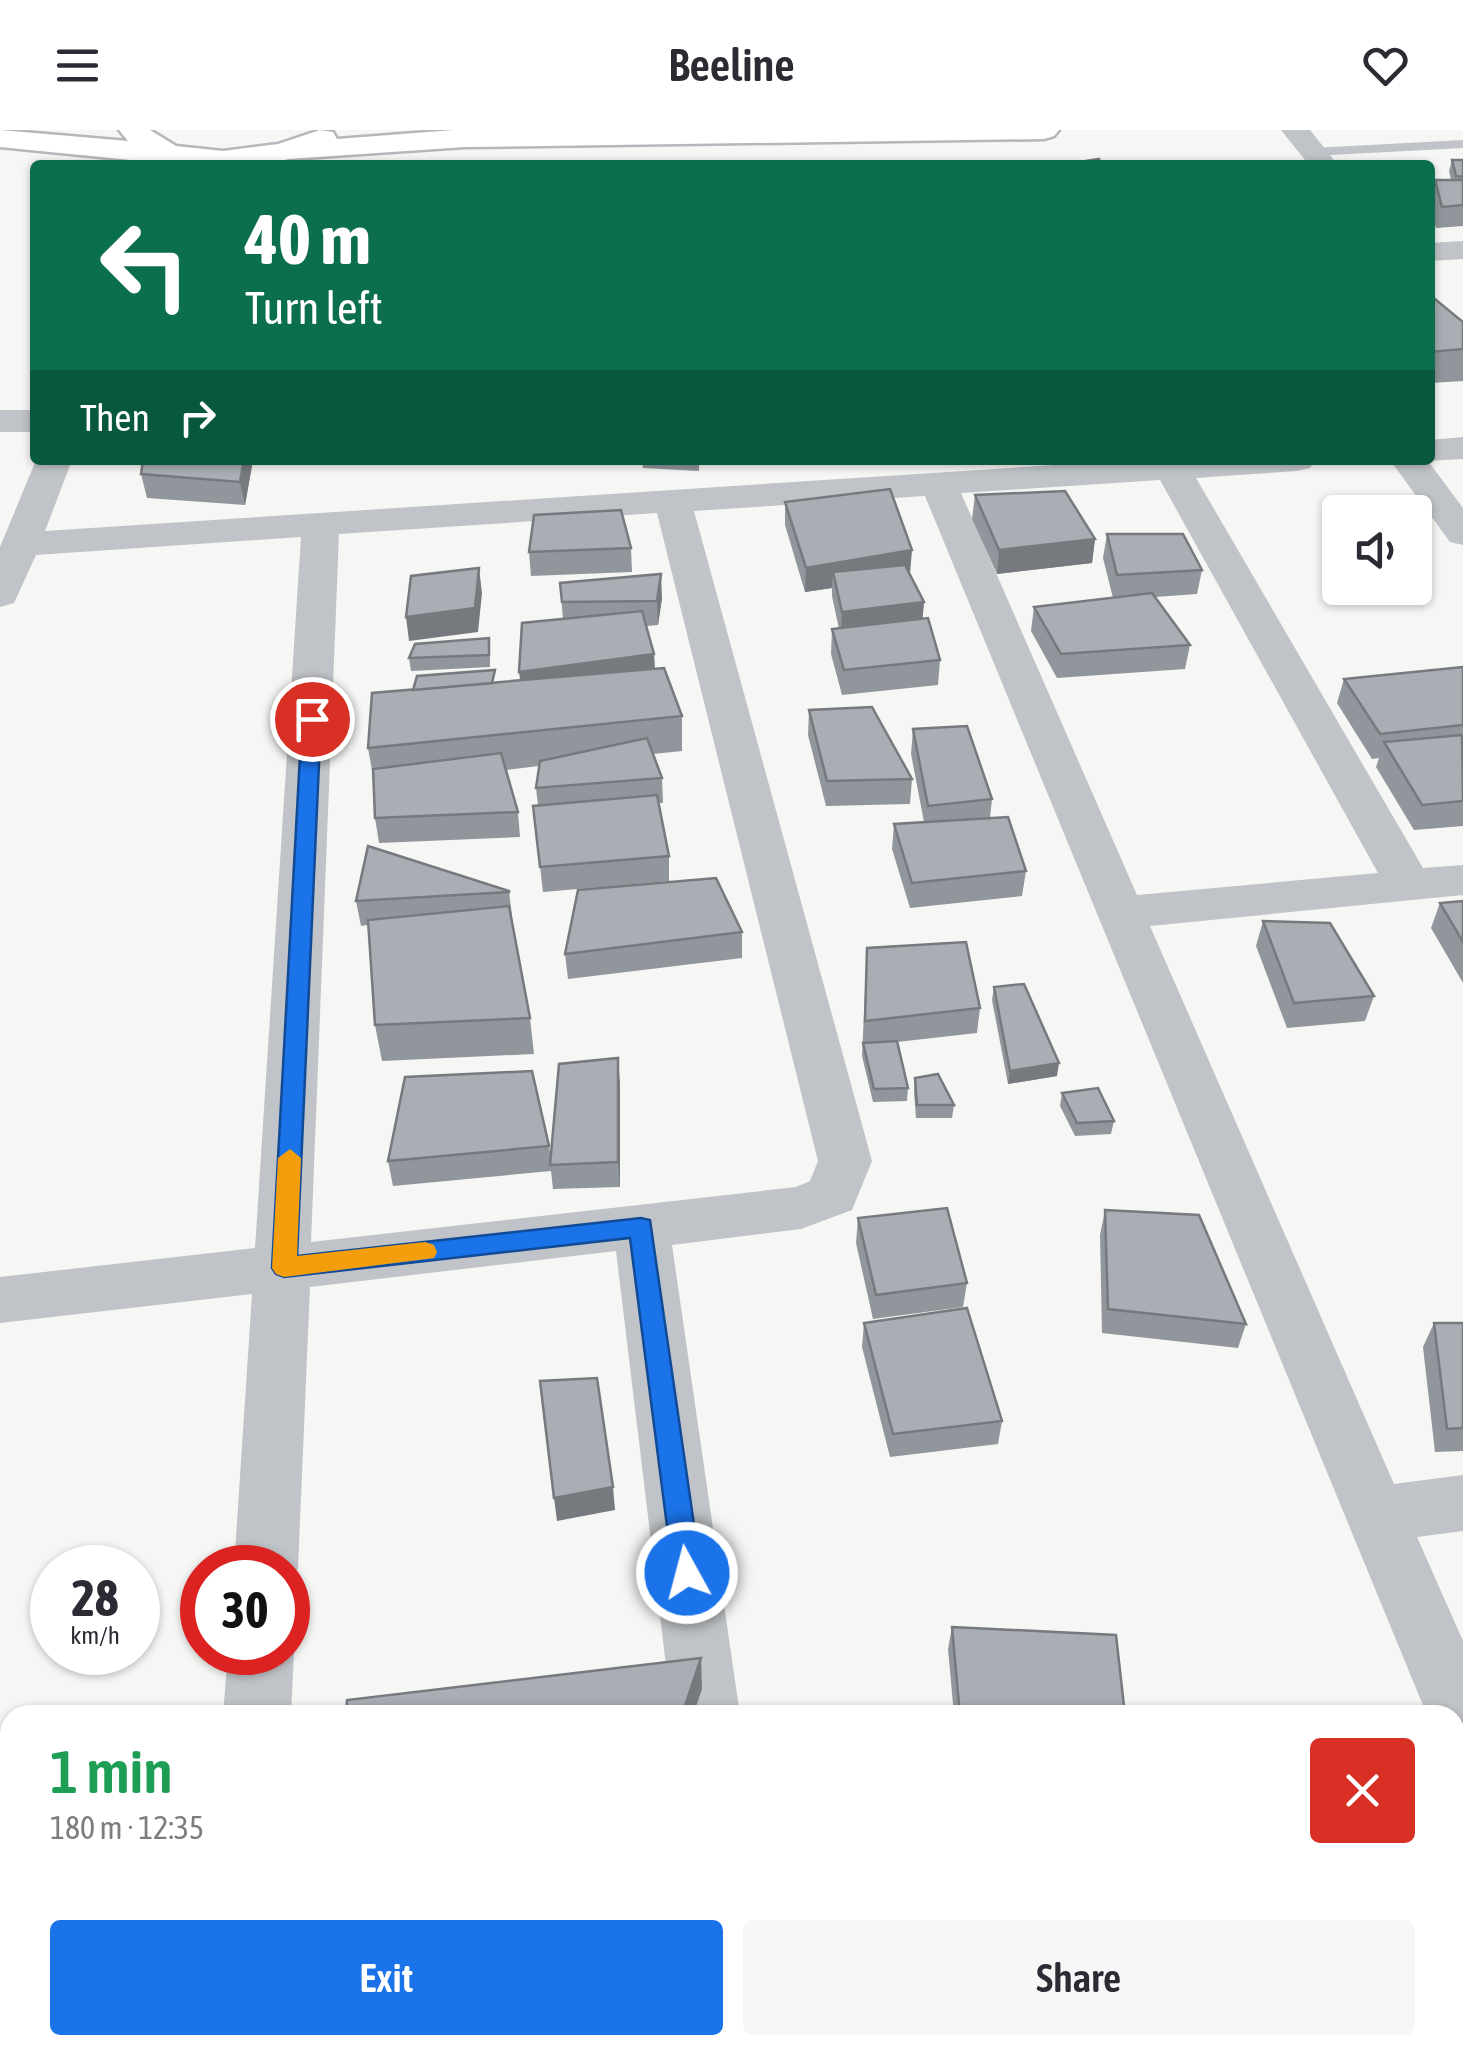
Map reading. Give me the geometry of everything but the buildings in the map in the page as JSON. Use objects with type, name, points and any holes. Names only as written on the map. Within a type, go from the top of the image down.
[{"type":"main road","points":[[134,130],[146,145],[175,158]]},
{"type":"main road","points":[[292,151],[336,130]]},
{"type":"main road","points":[[0,138],[175,158],[238,158],[465,138],[1044,130]]},
{"type":"street","points":[[1435,252],[1463,250]]},
{"type":"street","points":[[0,422],[30,421]]},
{"type":"street","points":[[1435,451],[1463,448]]},
{"type":"street","points":[[0,595],[52,465]]},
{"type":"street","points":[[21,544],[938,483],[1106,466],[1219,465]]},
{"type":"street","points":[[1412,465],[1463,534]]},
{"type":"street","points":[[1172,468],[1408,884]]},
{"type":"street","points":[[938,483],[1457,1705]]},
{"type":"street","points":[[0,1300],[801,1208],[832,1195],[844,1161],[672,500]]},
{"type":"street","points":[[267,1545],[321,523]]},
{"type":"street","points":[[1120,913],[1463,880]]},
{"type":"street","points":[[641,1227],[705,1705]]},
{"type":"street","points":[[1376,1515],[1463,1504]]},
{"type":"street","points":[[258,1705],[260,1675]]},
{"type":"lane","points":[[1311,149],[1463,144]]},
{"type":"slow traffic","points":[[290,1158],[284,1268],[425,1252]]},
{"type":"route","points":[[312,719],[284,1268],[641,1227],[687,1573]]}]
